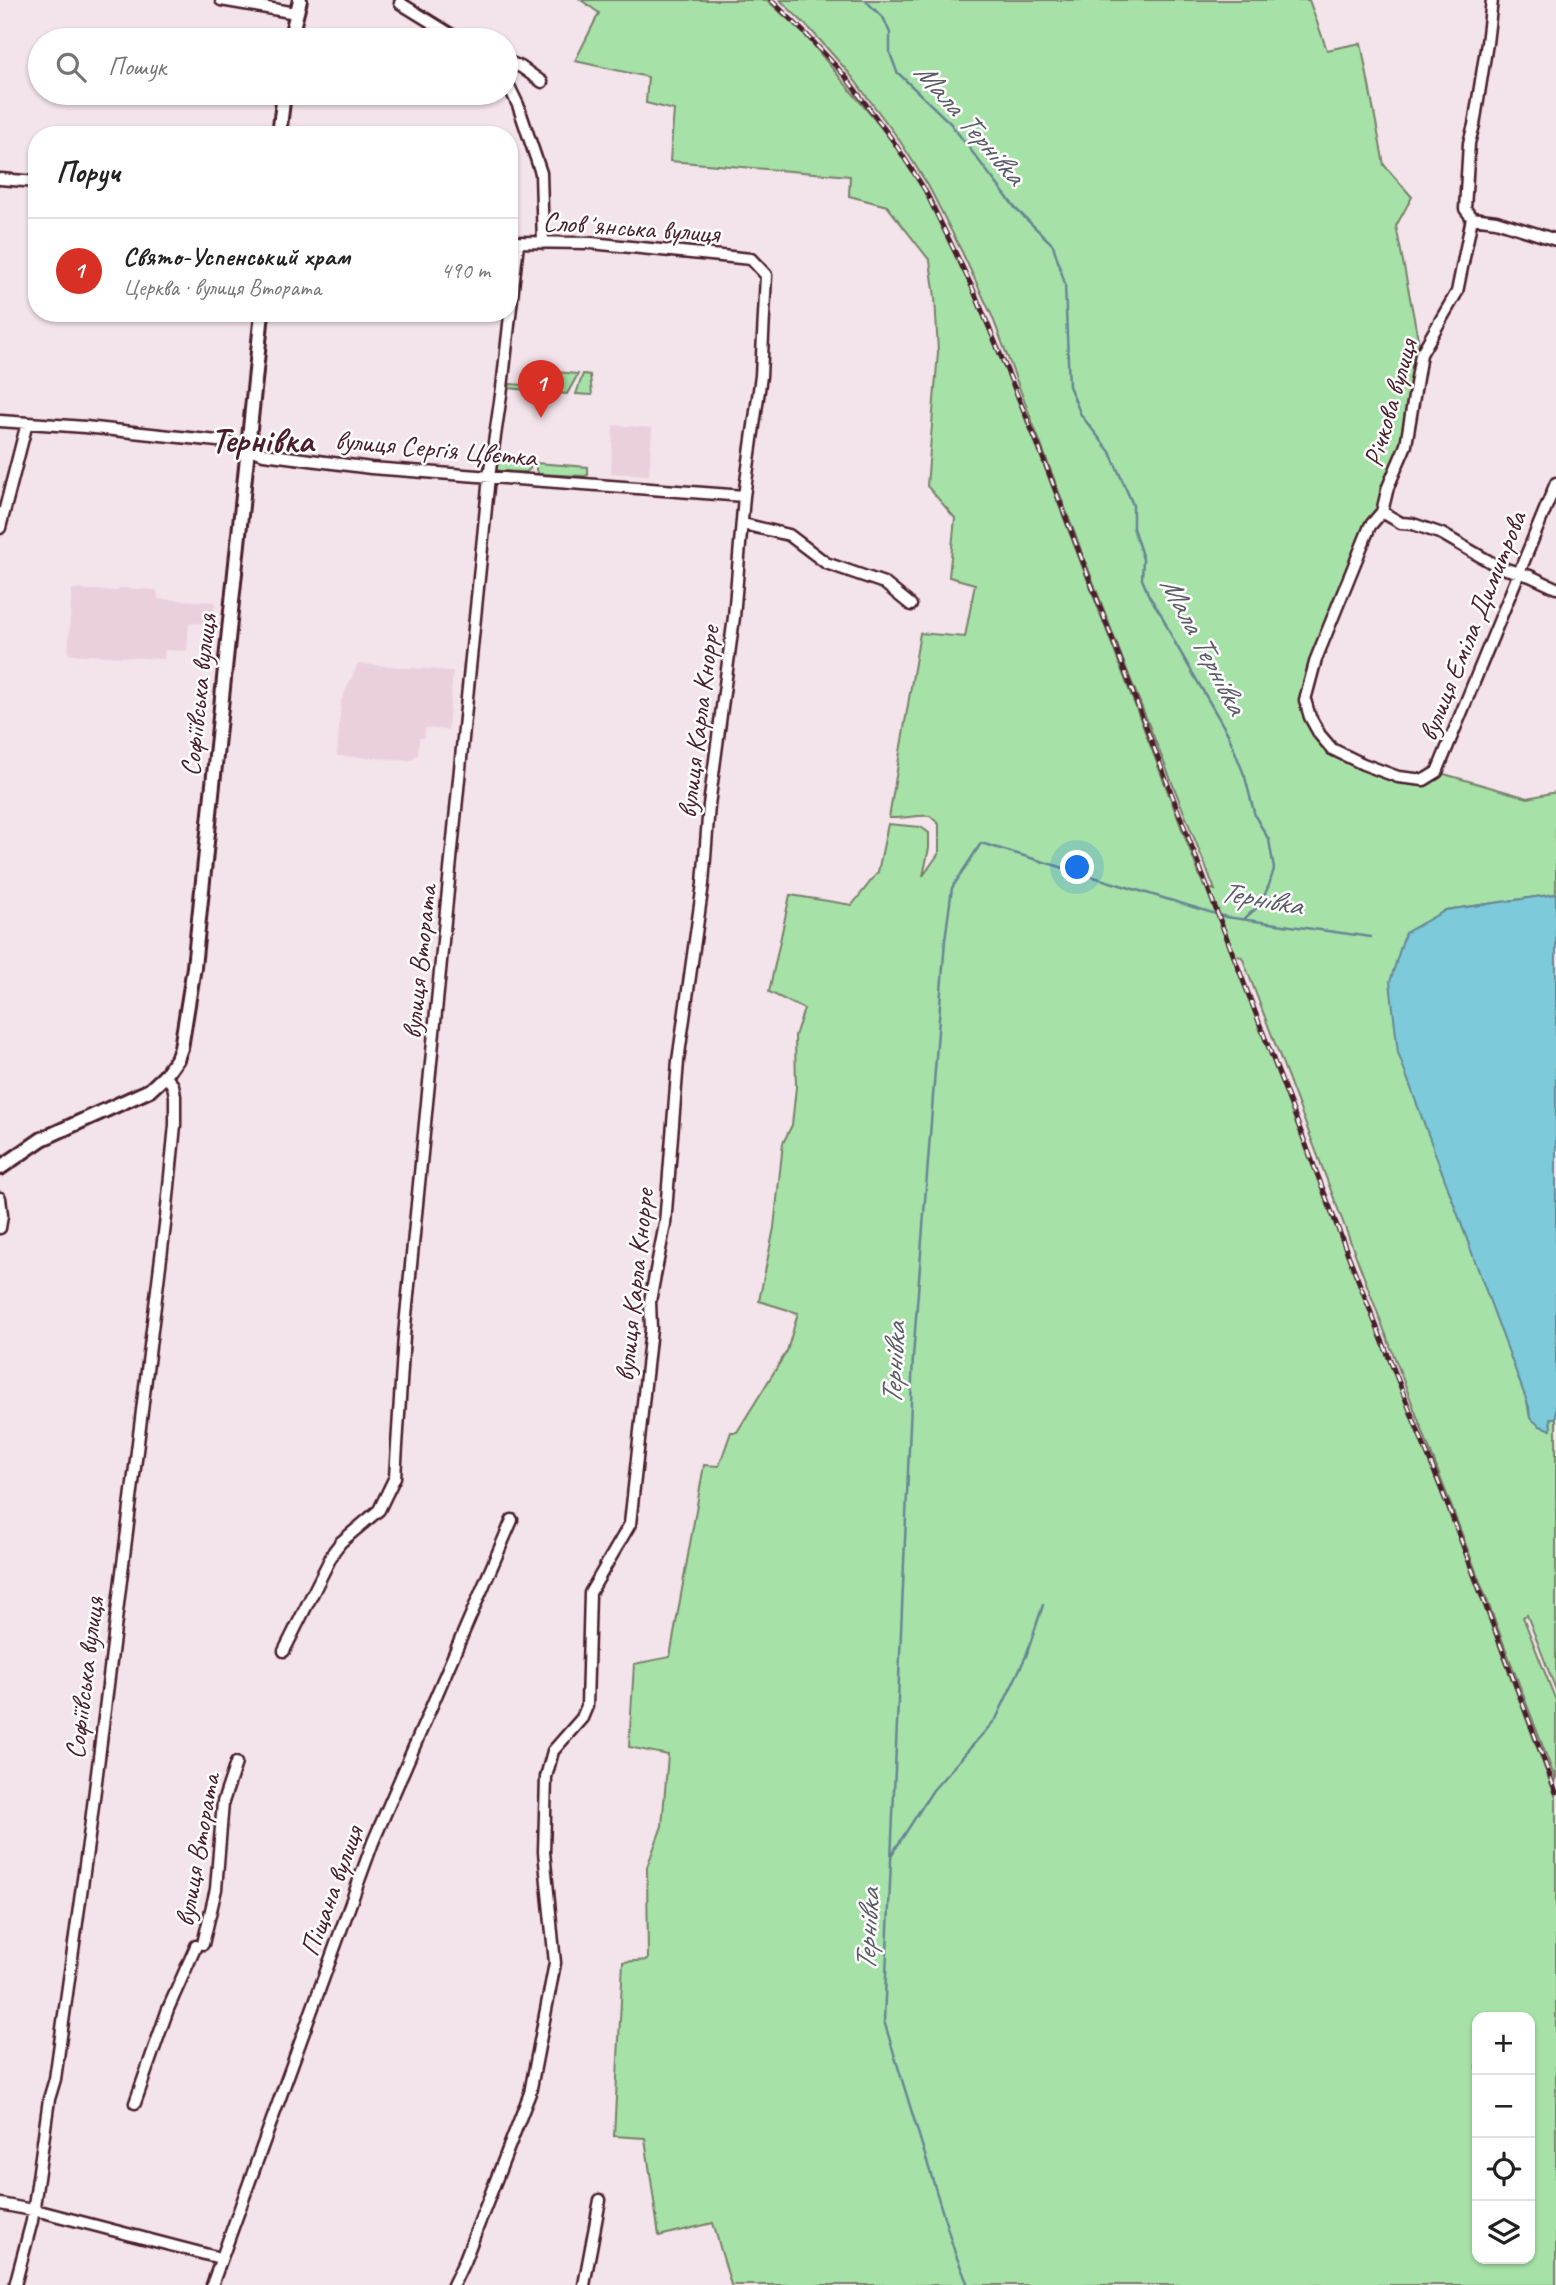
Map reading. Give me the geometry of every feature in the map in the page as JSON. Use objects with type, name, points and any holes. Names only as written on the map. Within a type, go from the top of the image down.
[{"type":"main road","points":[[293,28],[298,6]]},
{"type":"main road","points":[[280,126],[283,105]]},
{"type":"main road","name":"Софіївська вулиця","points":[[0,1168],[42,1139],[150,1090],[165,1076],[181,1048],[194,967],[261,322]]},
{"type":"street","points":[[221,0],[298,6]]},
{"type":"street","name":"Річкова вулиця","points":[[1423,780],[1398,777],[1332,749],[1310,717],[1305,700],[1316,659],[1370,526],[1382,512],[1388,487],[1406,445],[1421,354],[1457,292],[1472,218],[1465,209],[1469,143],[1492,0]]},
{"type":"street","points":[[400,4],[440,28]]},
{"type":"street","points":[[518,66],[542,82]]},
{"type":"street","points":[[518,105],[541,173],[543,243]]},
{"type":"street","points":[[0,179],[28,181]]},
{"type":"street","points":[[1472,218],[1496,220],[1556,240]]},
{"type":"street","name":"Словʼянська вулиця","points":[[518,242],[592,243],[751,259]]},
{"type":"street","name":"вулиця Карла Кнорре","points":[[453,2285],[530,2093],[555,1963],[544,1852],[546,1777],[553,1751],[582,1718],[587,1706],[590,1593],[631,1524],[651,1329],[650,1301],[665,1224],[678,1061],[703,884],[709,805],[734,617],[744,496],[761,376],[766,275],[751,259]]},
{"type":"street","name":"вулиця Втората","points":[[284,1651],[334,1551],[379,1510],[395,1477],[404,1336],[489,477],[502,388],[507,322]]},
{"type":"street","name":"вулиця Сергія Цвєтка","points":[[0,421],[147,432],[227,442],[264,454],[371,468],[744,496]]},
{"type":"street","points":[[0,528],[27,423]]},
{"type":"street","name":"вулиця Еміла Димитрова","points":[[1423,780],[1437,772],[1556,484]]},
{"type":"street","points":[[1382,512],[1401,523],[1413,524],[1442,534],[1499,567],[1556,588]]},
{"type":"street","points":[[743,524],[789,535],[826,563],[884,583],[911,605]]},
{"type":"street","name":"Софіївська вулиця","points":[[15,2285],[27,2242],[49,2099],[55,2079],[91,1822],[166,1217],[175,1125],[173,1085],[165,1076]]},
{"type":"street","points":[[0,1198],[0,1228]]},
{"type":"street","name":"Піщана вулиця","points":[[214,2284],[220,2258],[243,2204],[373,1842],[512,1520]]},
{"type":"street","name":"вулиця Втората","points":[[135,2103],[168,2009],[199,1945],[216,1889],[223,1802],[236,1763]]},
{"type":"street","points":[[584,2285],[600,2200]]},
{"type":"street","points":[[0,2204],[220,2258]]},
{"type":"shaded area","points":[[613,425],[652,428],[649,475],[611,473]]},
{"type":"shaded area","points":[[119,588],[157,590],[158,599],[215,602],[213,624],[189,623],[187,651],[165,650],[164,659],[68,654],[72,589],[118,591]]},
{"type":"shaded area","points":[[358,664],[453,671],[448,730],[425,728],[424,738],[419,738],[418,754],[411,760],[337,756],[341,701]]},
{"type":"green space","points":[[581,0],[767,0],[805,35],[893,142],[925,191],[957,254],[1035,442],[1204,887],[1215,890],[1123,660],[992,316],[962,252],[929,187],[898,138],[849,73],[780,0],[1309,0],[1327,50],[1361,43],[1384,165],[1412,197],[1396,226],[1421,354],[1409,421],[1380,509],[1368,524],[1304,681],[1302,701],[1318,737],[1398,780],[1421,785],[1435,778],[1437,772],[1528,798],[1556,792],[1556,894],[1445,910],[1530,1418],[1551,1429],[1550,1417],[1556,1418],[1556,1690],[1527,1615],[1523,1617],[1556,1701],[1556,1781],[1242,957],[1232,955],[1450,1516],[1556,1798],[1556,2285],[731,2285],[713,2223],[659,2236],[645,2138],[614,2136],[623,1962],[648,1960],[647,1867],[662,1826],[668,1755],[629,1747],[634,1664],[670,1657],[704,1465],[719,1466],[731,1432],[737,1432],[787,1351],[798,1313],[759,1301],[774,1228],[783,1143],[792,1125],[796,1087],[795,1036],[804,1009],[769,992],[790,895],[852,905],[878,872],[888,824],[921,827],[929,833],[923,876],[939,853],[939,824],[930,816],[889,818],[920,633],[965,637],[975,584],[949,577],[955,518],[927,486],[938,352],[930,261],[887,206],[849,196],[850,176],[670,161],[674,110],[646,103],[648,77],[575,61],[599,13]]},
{"type":"green space","points":[[526,369],[578,374],[567,394],[509,388],[510,384],[525,385]]},
{"type":"green space","points":[[583,374],[590,375],[592,395],[576,394]]},
{"type":"green space","points":[[496,459],[531,463],[530,469],[526,472],[499,471],[496,469]]},
{"type":"green space","points":[[536,463],[588,467],[588,475],[539,474]]},
{"type":"water","points":[[1556,894],[1556,1418],[1550,1418],[1551,1430],[1530,1418],[1529,1407],[1398,1053],[1390,982],[1405,933],[1446,910]]},
{"type":"waterway","name":"Мала Тернівка","points":[[865,0],[884,19],[890,33],[890,53],[897,72],[950,123],[1016,209],[1053,245],[1065,284],[1069,386],[1081,415],[1110,452],[1133,505],[1133,528],[1143,559],[1142,579],[1149,596],[1228,734],[1245,777],[1255,816],[1269,840],[1274,869],[1260,905],[1245,918]]},
{"type":"waterway","name":"Тернівка","points":[[968,2285],[955,2253],[884,2021],[913,1357],[945,940],[952,888],[981,843],[1226,917],[1371,937]]},
{"type":"waterway","points":[[892,1854],[933,1790],[996,1719],[1026,1656],[1043,1605]]},
{"type":"railway","points":[[771,0],[845,76],[894,142],[925,190],[973,289],[1037,442],[1556,1792]]},
{"type":"place","name":"Свято-Успенський храм","points":[[541,418]]},
{"type":"district","name":"Тернівка","points":[[262,440]]}]
